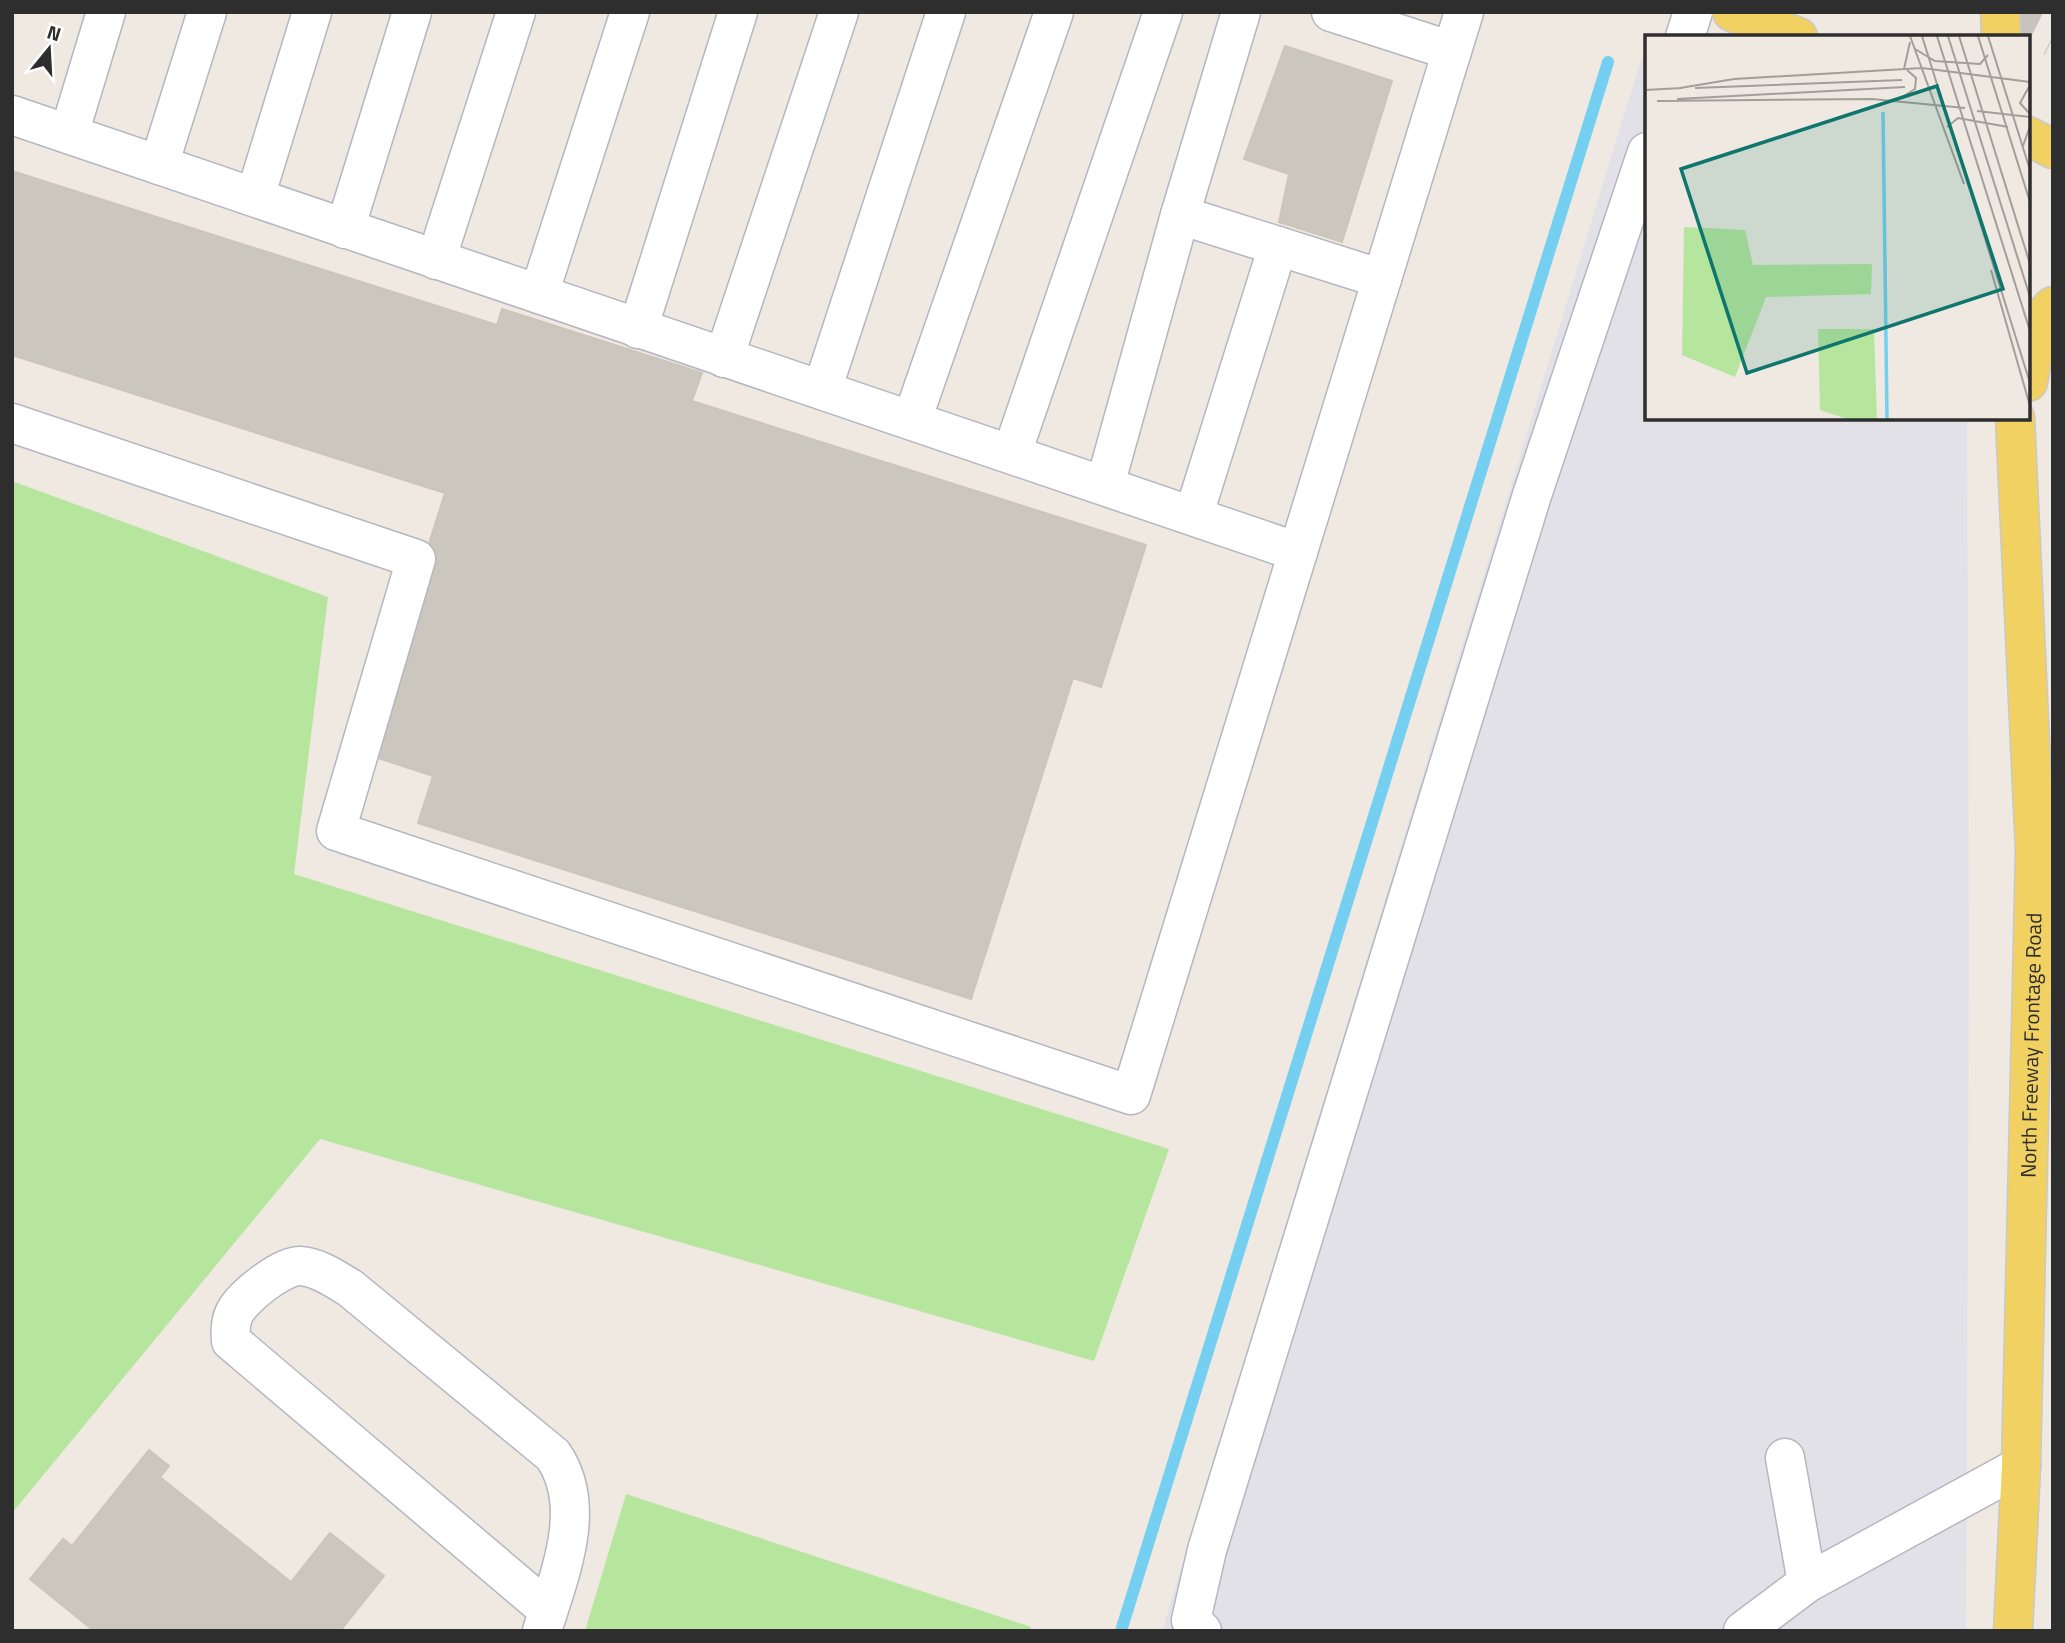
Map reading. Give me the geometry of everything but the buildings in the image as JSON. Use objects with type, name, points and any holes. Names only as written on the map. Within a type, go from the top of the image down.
[{"type":"main road","points":[[1732,12],[1793,35]]},
{"type":"main road","points":[[2000,12],[2001,35]]},
{"type":"main road","points":[[2030,137],[2053,149]]},
{"type":"main road","points":[[2030,372],[2036,341],[2047,311],[2053,306]]},
{"type":"main road","name":"North Freeway Frontage Road","points":[[2013,1631],[2021,1466],[2035,851],[2017,429]]},
{"type":"lane","points":[[69,134],[106,12]]},
{"type":"lane","points":[[159,165],[207,12]]},
{"type":"lane","points":[[255,197],[312,12]]},
{"type":"lane","points":[[345,229],[412,12]]},
{"type":"lane","points":[[436,260],[516,12]]},
{"type":"lane","points":[[539,294],[630,12]]},
{"type":"lane","points":[[638,329],[738,12]]},
{"type":"lane","points":[[724,358],[839,12]]},
{"type":"lane","points":[[822,390],[946,12]]},
{"type":"lane","points":[[912,420],[1054,12]]},
{"type":"lane","points":[[1012,453],[1163,12]]},
{"type":"lane","points":[[1105,485],[1180,215],[1241,12]]},
{"type":"lane","points":[[1331,12],[1452,51]]},
{"type":"lane","points":[[12,423],[416,559],[335,831],[1131,1095],[1464,12]]},
{"type":"lane","points":[[1686,35],[1693,12]]},
{"type":"lane","points":[[12,115],[638,329],[1195,514],[1298,552]]},
{"type":"lane","points":[[1202,1631],[1191,1620],[1207,1550],[1528,508],[1645,158]]},
{"type":"lane","points":[[1180,215],[1382,279]]},
{"type":"lane","points":[[1195,514],[1278,246]]},
{"type":"lane","points":[[299,1266],[323,1272],[350,1288],[553,1455],[566,1474],[571,1525],[545,1620],[231,1341],[230,1327],[235,1311],[264,1283],[299,1266]]},
{"type":"lane","points":[[1785,1458],[1807,1583]]},
{"type":"lane","points":[[1743,1631],[1807,1583],[2021,1466]]},
{"type":"shaded area","points":[[1641,59],[1645,60],[1645,420],[1967,420],[1969,957],[1966,1631],[1162,1631]]},
{"type":"green space","points":[[12,481],[328,597],[294,874],[1169,1149],[1094,1361],[320,1139],[12,1513]]},
{"type":"green space","points":[[626,1494],[1031,1627],[1030,1631],[585,1631]]},
{"type":"waterway","points":[[1121,1631],[1608,62]]},
{"type":"tunnel","points":[[2001,12],[2053,38]]}]
